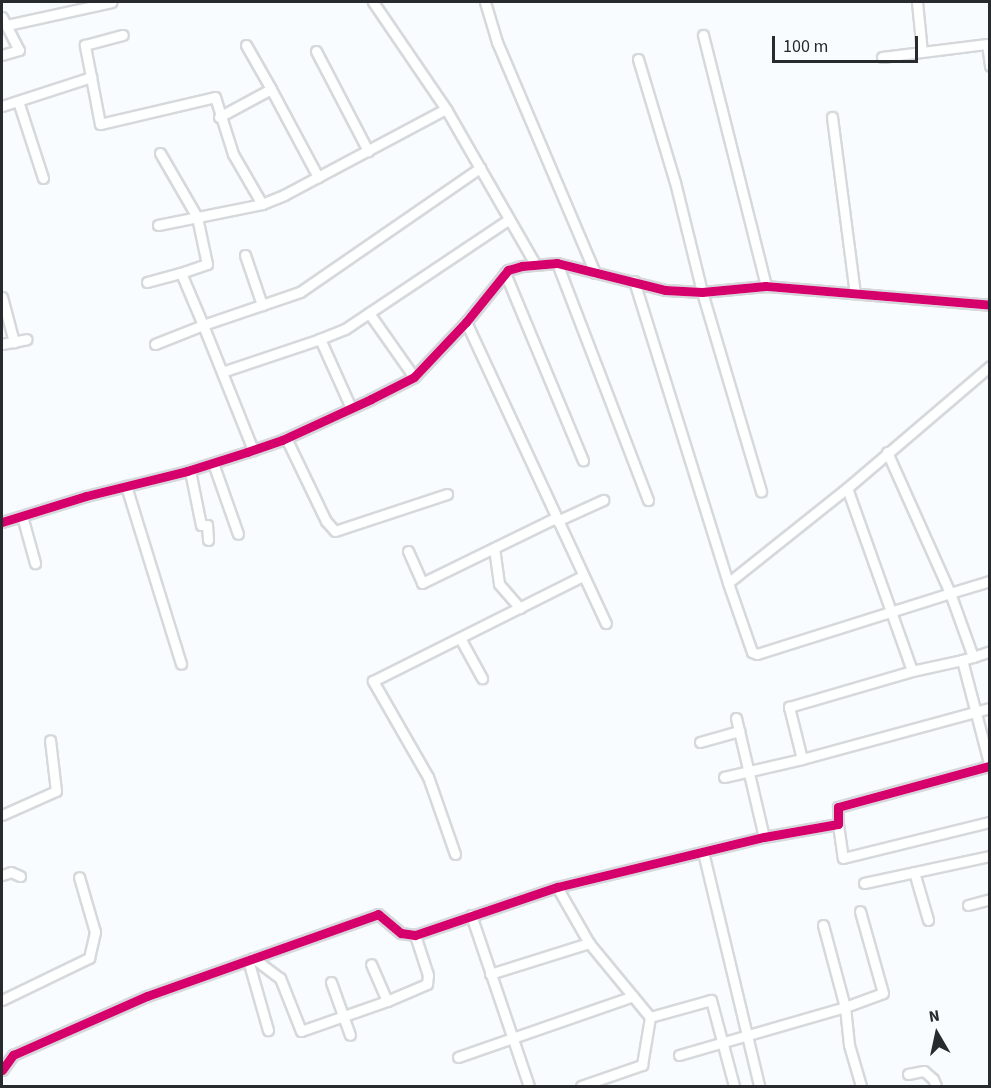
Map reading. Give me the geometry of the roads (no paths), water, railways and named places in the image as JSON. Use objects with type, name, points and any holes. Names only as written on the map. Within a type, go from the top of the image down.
[{"type":"street","points":[[2,55],[19,50],[4,21],[112,2]]},
{"type":"street","points":[[373,2],[446,109],[535,264]]},
{"type":"street","points":[[485,2],[497,42],[595,273]]},
{"type":"street","points":[[917,2],[922,52]]},
{"type":"street","points":[[123,35],[85,45],[100,124],[215,97],[219,117],[232,154],[262,204]]},
{"type":"street","points":[[703,35],[766,286]]},
{"type":"street","points":[[882,57],[987,44],[990,66]]},
{"type":"street","points":[[246,45],[318,177]]},
{"type":"street","points":[[316,51],[368,151]]},
{"type":"street","points":[[638,59],[675,182],[702,292],[761,491]]},
{"type":"street","points":[[2,106],[91,77]]},
{"type":"street","points":[[219,117],[271,89]]},
{"type":"street","points":[[18,101],[43,178]]},
{"type":"street","points":[[158,225],[262,204],[446,109]]},
{"type":"street","points":[[832,117],[855,293]]},
{"type":"street","points":[[147,282],[207,264],[197,217],[160,153]]},
{"type":"street","points":[[155,344],[300,292],[480,168]]},
{"type":"street","points":[[222,372],[345,329],[508,220]]},
{"type":"street","points":[[245,255],[262,305]]},
{"type":"street","points":[[557,263],[648,500]]},
{"type":"street","points":[[2,522],[126,486],[190,471],[254,450],[286,438],[414,377],[466,322],[506,273],[522,266],[557,263],[665,290],[702,292],[766,286],[990,304]]},
{"type":"street","points":[[181,273],[254,450]]},
{"type":"street","points":[[506,273],[583,460]]},
{"type":"street","points":[[634,281],[728,583],[752,652],[757,654],[990,581]]},
{"type":"street","points":[[2,297],[14,342]]},
{"type":"street","points":[[369,313],[414,377]]},
{"type":"street","points":[[466,322],[556,520],[606,623]]},
{"type":"street","points":[[2,344],[27,339]]},
{"type":"street","points":[[320,339],[351,408]]},
{"type":"street","points":[[728,583],[847,488],[990,366]]},
{"type":"street","points":[[286,438],[326,521],[335,531],[447,494]]},
{"type":"street","points":[[887,452],[950,592],[973,657]]},
{"type":"street","points":[[213,463],[238,534]]},
{"type":"street","points":[[190,471],[201,525],[207,525],[208,540]]},
{"type":"street","points":[[126,486],[181,664]]},
{"type":"street","points":[[847,488],[912,671]]},
{"type":"street","points":[[408,552],[422,583],[494,548],[603,500]]},
{"type":"street","points":[[22,516],[35,563]]},
{"type":"street","points":[[494,548],[500,584],[520,608]]},
{"type":"street","points":[[455,854],[428,777],[373,681],[583,576]]},
{"type":"street","points":[[460,638],[482,678]]},
{"type":"street","points":[[802,759],[789,706],[990,651]]},
{"type":"street","points":[[962,660],[989,766],[838,807],[843,858],[990,822]]},
{"type":"street","points":[[724,777],[802,759],[990,708]]},
{"type":"street","points":[[736,718],[764,837]]},
{"type":"street","points":[[700,742],[739,731]]},
{"type":"street","points":[[2,815],[56,791],[50,740]]},
{"type":"street","points":[[2,1070],[13,1055],[147,996],[378,914],[401,933],[415,935],[557,887],[764,837],[838,824]]},
{"type":"street","points":[[703,852],[759,1086]]},
{"type":"street","points":[[864,883],[990,856]]},
{"type":"street","points":[[2,875],[11,872],[20,876]]},
{"type":"street","points":[[914,872],[928,920]]},
{"type":"street","points":[[2,999],[89,958],[94,932],[79,877]]},
{"type":"street","points":[[557,887],[589,943],[650,1017],[642,1065],[581,1086]]},
{"type":"street","points":[[968,905],[990,899]]},
{"type":"street","points":[[679,1055],[845,1007],[884,993],[860,911]]},
{"type":"street","points":[[471,915],[529,1086]]},
{"type":"street","points":[[823,925],[845,1007],[849,1045],[861,1086]]},
{"type":"street","points":[[250,959],[280,978],[301,1031],[387,1001],[427,984],[428,975],[415,935]]},
{"type":"street","points":[[490,974],[589,943]]},
{"type":"street","points":[[250,959],[268,1030]]},
{"type":"street","points":[[371,964],[387,1001]]},
{"type":"street","points":[[331,982],[350,1035]]},
{"type":"street","points":[[458,1057],[633,996]]},
{"type":"street","points":[[650,1017],[711,1000],[734,1086]]},
{"type":"street","points":[[908,1074],[924,1071],[933,1079],[936,1086]]}]
